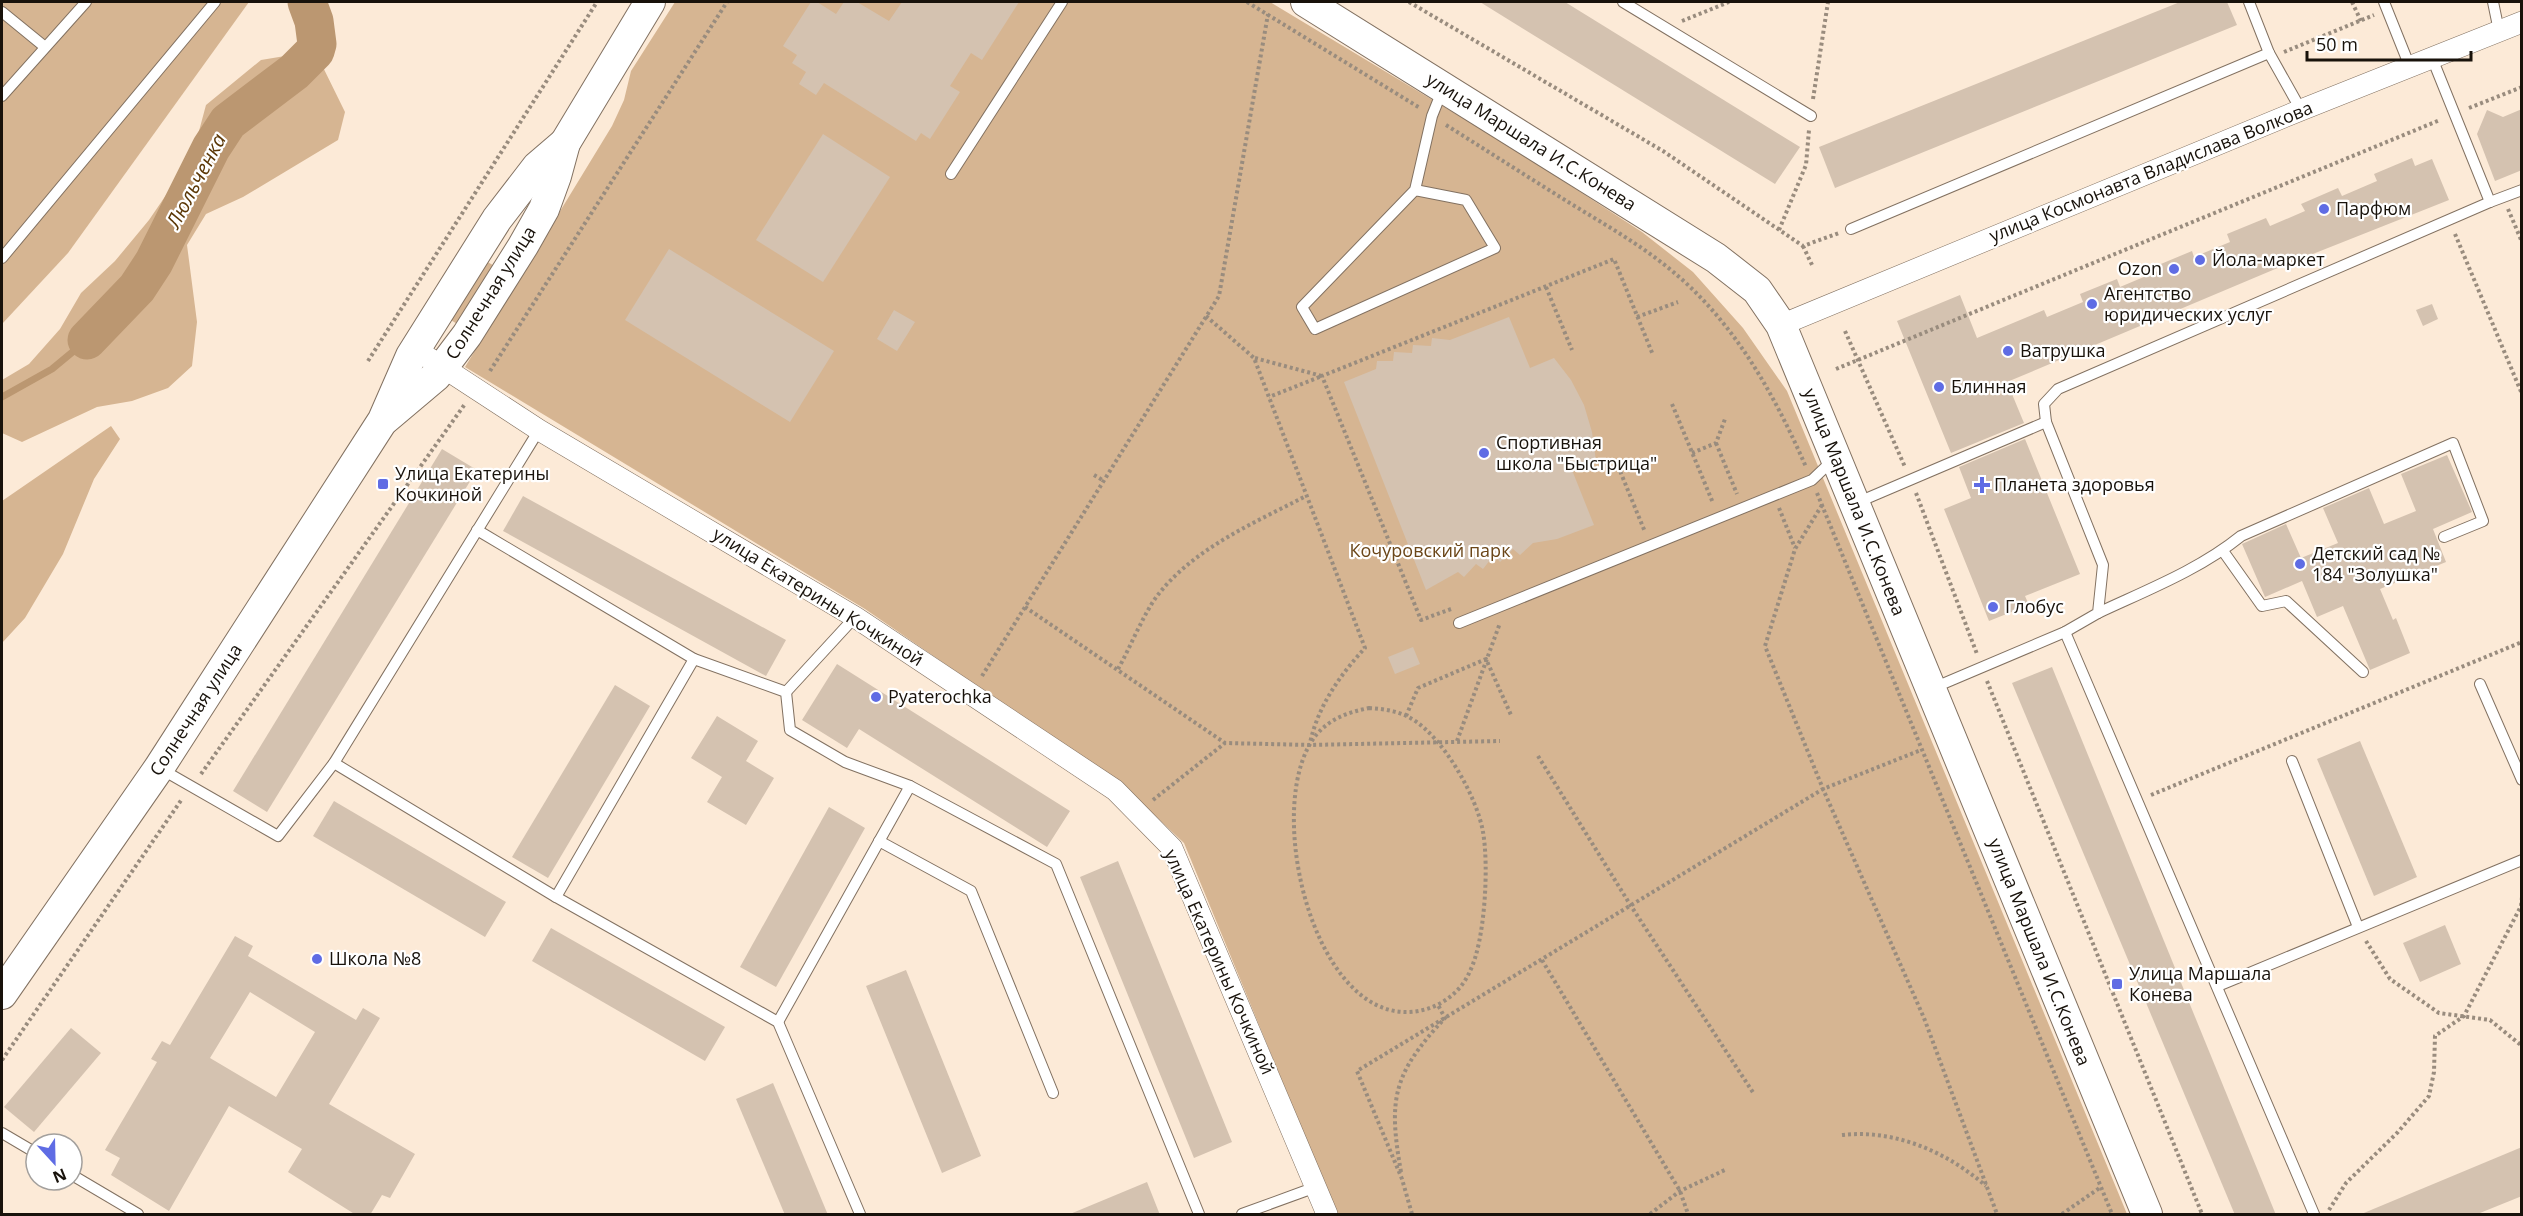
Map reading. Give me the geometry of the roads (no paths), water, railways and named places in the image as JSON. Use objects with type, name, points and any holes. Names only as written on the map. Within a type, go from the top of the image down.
[{"type":"main road","name":"Солнечная улица","points":[[384,420],[444,368],[523,246],[544,209],[565,143],[650,2]]},
{"type":"main road","name":"улица Маршала И.С.Конева","points":[[1305,2],[1716,258],[1757,290],[1781,325],[2146,1215]]},
{"type":"main road","name":"Солнечная улица","points":[[2,994],[159,768],[384,420],[397,385],[415,349],[497,219],[537,167],[565,143]]},
{"type":"street","name":"улица Космонавта Владислава Волкова","points":[[1781,325],[2301,110],[2522,22]]},
{"type":"street","name":"улица Екатерины Кочкиной","points":[[415,349],[539,430],[855,617],[1115,790],[1172,848],[1327,1215]]},
{"type":"lane","points":[[2,96],[86,2]]},
{"type":"lane","points":[[2,258],[215,2]]},
{"type":"lane","points":[[951,174],[1062,2]]},
{"type":"lane","points":[[1623,2],[1811,116]]},
{"type":"lane","points":[[2249,2],[2269,53],[2301,110]]},
{"type":"lane","points":[[2493,2],[2499,31]]},
{"type":"lane","points":[[2386,6],[2410,67]]},
{"type":"lane","points":[[2,12],[45,47]]},
{"type":"lane","points":[[1851,229],[2269,53]]},
{"type":"lane","points":[[2432,57],[2490,202]]},
{"type":"lane","points":[[1414,190],[1466,200],[1495,248],[1315,329],[1302,306],[1414,190],[1432,116],[1444,87]]},
{"type":"lane","points":[[2098,613],[2103,565],[2046,422],[2044,404],[2058,389],[2522,190]]},
{"type":"lane","points":[[1856,504],[2046,422]]},
{"type":"lane","points":[[159,768],[278,836],[334,763],[539,430]]},
{"type":"lane","points":[[1931,688],[2065,632],[2098,613],[2185,573],[2241,536],[2295,510],[2453,443],[2483,521],[2444,537]]},
{"type":"lane","points":[[1459,623],[1812,480],[1836,457]]},
{"type":"lane","points":[[477,530],[694,659],[786,692]]},
{"type":"lane","points":[[2223,550],[2262,606],[2286,601],[2363,672]]},
{"type":"lane","points":[[855,617],[786,692],[790,730],[845,762],[910,786],[1056,864],[1199,1215]]},
{"type":"lane","points":[[2065,632],[2314,1215]]},
{"type":"lane","points":[[556,897],[694,659]]},
{"type":"lane","points":[[2480,684],[2522,780]]},
{"type":"lane","points":[[2292,761],[2358,927]]},
{"type":"lane","points":[[334,763],[556,897],[778,1022],[860,1215]]},
{"type":"lane","points":[[778,1022],[910,786]]},
{"type":"lane","points":[[879,841],[971,891],[1053,1093]]},
{"type":"lane","points":[[2218,986],[2522,860]]},
{"type":"lane","points":[[2,1133],[24,1147]]},
{"type":"lane","points":[[84,1184],[120,1210],[138,1215]]},
{"type":"lane","points":[[1242,1215],[1316,1187]]},
{"type":"waterway","name":"Люльченка","points":[[87,340],[137,288],[154,262],[211,148],[228,122],[294,72],[315,51],[317,44],[314,21],[307,2]]},
{"type":"waterway","points":[[2,397],[52,369],[87,340]]},
{"type":"place","name":"Парфюм","points":[[2324,209]]},
{"type":"place","name":"Йола-маркет","points":[[2200,260]]},
{"type":"place","name":"Ozon","points":[[2174,269]]},
{"type":"place","name":"Агентство юридических услуг","points":[[2092,304]]},
{"type":"place","name":"Ватрушка","points":[[2008,351]]},
{"type":"place","name":"Блинная","points":[[1939,387]]},
{"type":"place","name":"Спортивная школа \"Быстрица\"","points":[[1484,453]]},
{"type":"place","name":"Улица Екатерины Кочкиной","points":[[383,484]]},
{"type":"place","name":"Планета здоровья","points":[[1982,485]]},
{"type":"place","name":"Детский сад № 184 \"Золушка\"","points":[[2300,564]]},
{"type":"place","name":"Глобус","points":[[1993,607]]},
{"type":"place","name":"Pyaterochka","points":[[876,697]]},
{"type":"place","name":"Школа №8","points":[[317,959]]},
{"type":"place","name":"Улица Маршала Конева","points":[[2117,984]]},
{"type":"park label","name":"Кочуровский парк","points":[[1430,551]]}]
